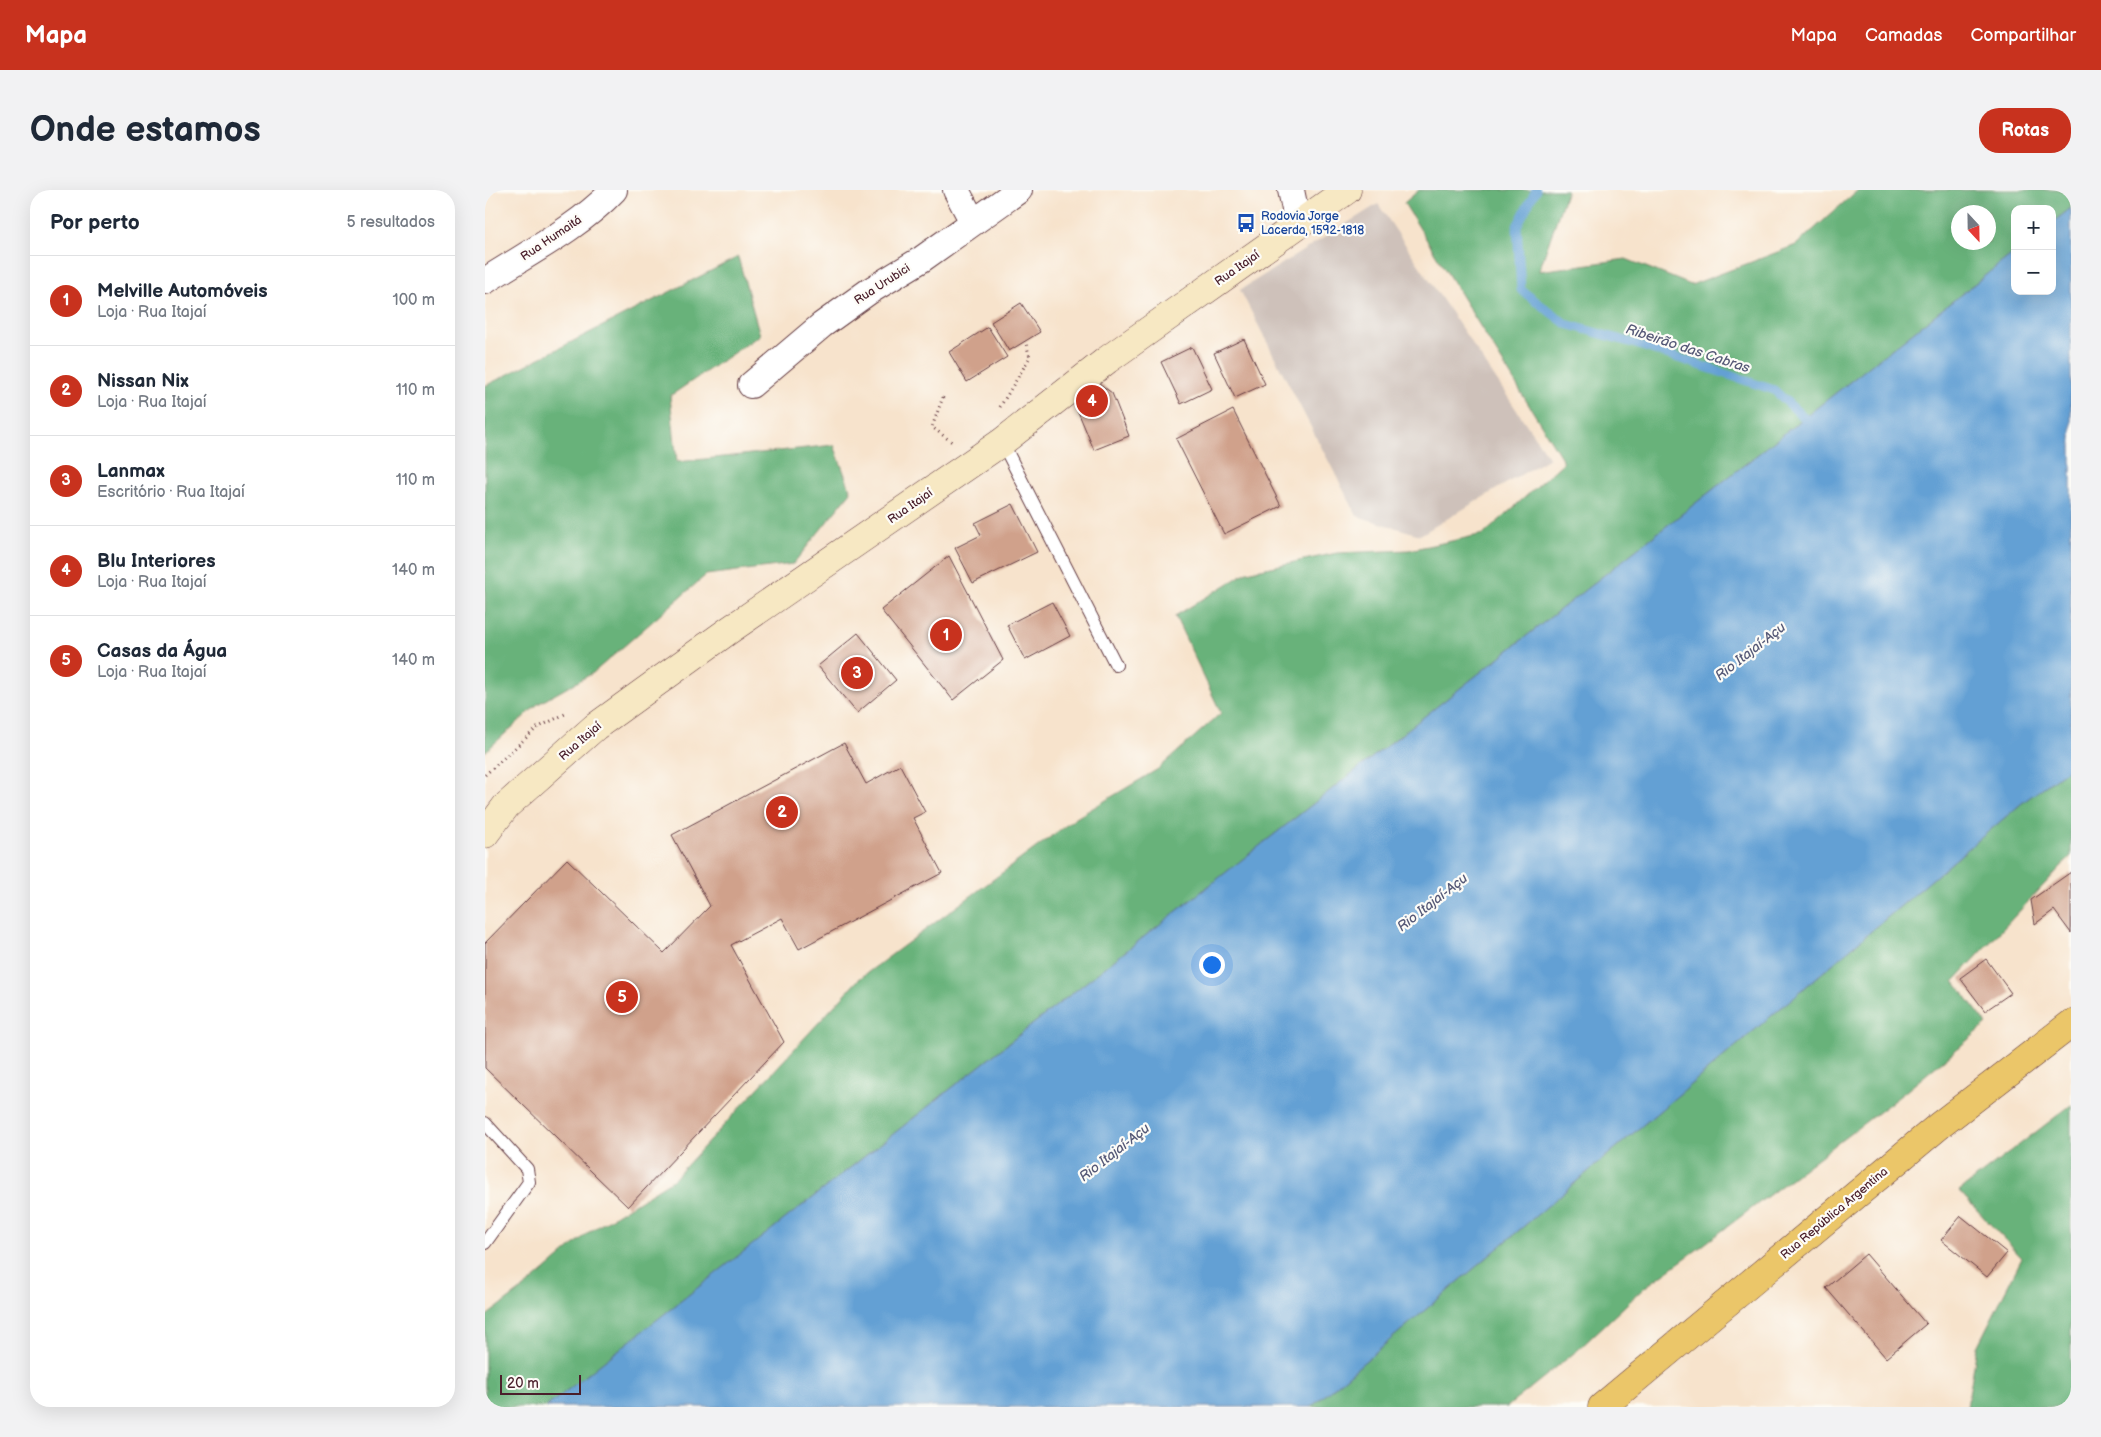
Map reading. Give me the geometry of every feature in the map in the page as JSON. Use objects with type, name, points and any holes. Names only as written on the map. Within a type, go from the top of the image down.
[{"type":"main road","name":"Rua Itajaí","points":[[485,834],[506,806],[595,727],[737,625],[1002,442],[1107,360],[1347,190]]},
{"type":"main road","name":"Rua República Argentina","points":[[1602,1407],[1940,1124],[2071,1024]]},
{"type":"street","name":"Rua Humaitá","points":[[485,281],[568,227],[601,203],[613,190]]},
{"type":"street","points":[[956,190],[973,222]]},
{"type":"street","name":"Rua Urubici","points":[[751,385],[822,325],[868,292],[923,259],[1019,190]]},
{"type":"street","points":[[1291,190],[1298,224]]},
{"type":"lane","points":[[1002,442],[1116,665]]},
{"type":"lane","points":[[485,1123],[527,1169],[529,1182],[485,1242]]},
{"type":"path","points":[[1000,408],[1030,357],[1026,344]]},
{"type":"path","points":[[943,398],[932,427],[952,442]]},
{"type":"path","points":[[485,775],[537,728],[575,709]]},
{"type":"shaded area","points":[[1378,204],[1549,458],[1420,535],[1357,516],[1240,290]]},
{"type":"green space","points":[[1419,190],[1567,190],[1539,271],[1626,259],[1691,285],[1796,245],[1858,190],[2071,190],[2071,208],[2056,220],[2056,205],[2011,205],[2011,255],[546,1407],[485,1407],[485,1317],[530,1283],[589,1232],[674,1179],[859,979],[1076,818],[1158,769],[1221,713],[1175,616],[1247,572],[1337,553],[1409,550],[1484,534],[1564,462],[1404,203]]},
{"type":"green space","points":[[738,257],[760,335],[670,396],[677,462],[834,445],[851,492],[793,564],[706,575],[593,673],[538,704],[485,752],[485,386]]},
{"type":"green space","points":[[2071,767],[2071,856],[1954,981],[1987,1024],[1905,1092],[1644,1288],[1579,1349],[1507,1407],[1311,1407],[2022,803]]},
{"type":"green space","points":[[2071,1105],[2071,1407],[1967,1407],[1977,1347],[2022,1258],[1959,1191]]},
{"type":"water","name":"Rio Itajaí-Açu","points":[[2071,208],[2071,767],[2022,803],[1311,1407],[546,1407],[2011,255],[2011,295],[2056,295],[2056,220]]},
{"type":"building","points":[[1021,303],[1040,332],[1009,351],[991,322]]},
{"type":"building","points":[[988,327],[1007,357],[967,382],[949,352]]},
{"type":"building","points":[[1244,339],[1265,384],[1235,398],[1214,353]]},
{"type":"building","points":[[1192,347],[1212,389],[1181,404],[1161,362]]},
{"type":"building","points":[[1101,385],[1112,393],[1129,436],[1094,450],[1072,397]]},
{"type":"building","points":[[1233,410],[1281,506],[1224,534],[1176,439]]},
{"type":"building","points":[[1013,504],[1037,552],[973,583],[955,548],[981,535],[975,523]]},
{"type":"building","points":[[949,556],[1003,660],[953,700],[881,610]]},
{"type":"building","points":[[1052,602],[1070,636],[1025,660],[1007,625]]},
{"type":"building","points":[[858,633],[896,680],[857,713],[818,666]]},
{"type":"building","points":[[844,743],[866,784],[900,765],[925,812],[913,818],[942,873],[799,949],[782,918],[731,945],[784,1042],[628,1207],[485,1068],[485,943],[567,859],[664,953],[710,906],[672,835]]},
{"type":"building","points":[[2071,872],[2071,933],[2054,910],[2035,924],[2031,900]]},
{"type":"building","points":[[1986,959],[2011,993],[1985,1011],[1960,978]]},
{"type":"building","points":[[1961,1216],[2007,1253],[1987,1277],[1941,1240]]},
{"type":"building","points":[[1866,1254],[1926,1324],[1886,1358],[1826,1288]]},
{"type":"waterway","name":"Ribeirão das Cabras","points":[[1536,190],[1517,226],[1521,290],[1566,324],[1636,344],[1774,390],[1811,424]]},
{"type":"place","name":"Rodovia Jorge Lacerda, 1592-1818","points":[[1246,223]]},
{"type":"place","name":"Blu Interiores","points":[[1092,401]]},
{"type":"place","name":"Melville Automóveis","points":[[946,635]]},
{"type":"place","name":"Lanmax","points":[[857,673]]},
{"type":"place","name":"Nissan Nix","points":[[782,812]]},
{"type":"place","name":"Casas da Água","points":[[622,997]]}]
